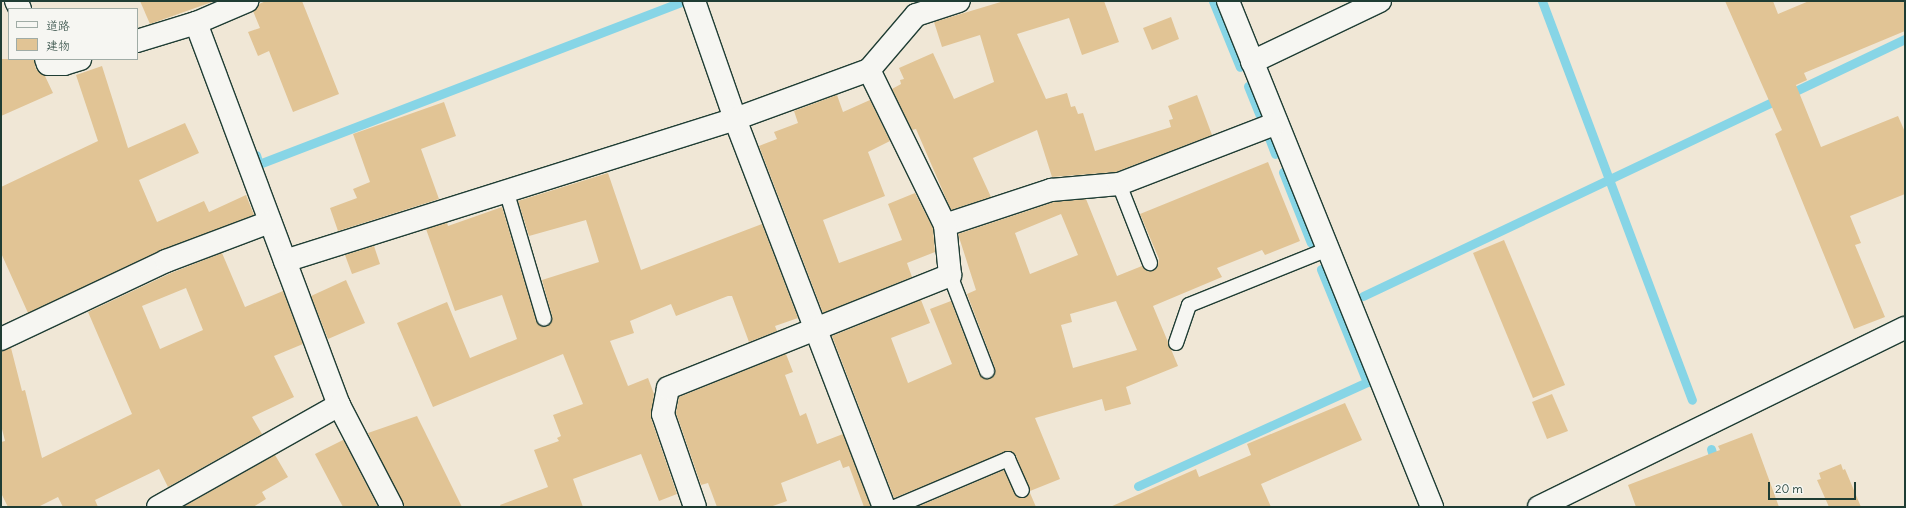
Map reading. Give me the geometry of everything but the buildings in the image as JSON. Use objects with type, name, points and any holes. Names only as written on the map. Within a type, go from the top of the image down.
[{"type":"street","points":[[138,41],[196,23],[247,1]]},
{"type":"street","points":[[694,1],[735,118],[884,507]]},
{"type":"street","points":[[285,261],[735,118],[869,70],[913,8],[960,1]]},
{"type":"street","points":[[1228,1],[1432,507]]},
{"type":"street","points":[[1252,62],[1380,1]]},
{"type":"street","points":[[196,23],[339,405],[392,507]]},
{"type":"street","points":[[46,60],[48,64],[64,64],[77,60]]},
{"type":"street","points":[[695,507],[663,414],[668,388],[816,330],[950,275],[945,225],[869,70]]},
{"type":"street","points":[[945,225],[1051,190],[1119,184],[1277,123]]},
{"type":"street","points":[[1,339],[166,261],[270,222]]},
{"type":"street","points":[[1539,507],[1905,328]]},
{"type":"street","points":[[158,507],[339,405]]},
{"type":"lane","points":[[1119,184],[1150,263]]},
{"type":"lane","points":[[506,190],[544,318]]},
{"type":"lane","points":[[1176,343],[1189,305],[1328,249]]},
{"type":"lane","points":[[950,275],[987,371]]},
{"type":"lane","points":[[895,507],[1008,459],[1022,490]]},
{"type":"waterway","points":[[1213,1],[1240,67]]},
{"type":"waterway","points":[[1542,1],[1692,400]]},
{"type":"waterway","points":[[256,155],[259,164],[681,2]]},
{"type":"waterway","points":[[1363,296],[1905,39]]},
{"type":"waterway","points":[[1248,86],[1261,119]]},
{"type":"waterway","points":[[1269,138],[1275,154]]},
{"type":"waterway","points":[[1283,172],[1311,243]]},
{"type":"waterway","points":[[1138,486],[1367,382],[1321,269]]},
{"type":"waterway","points":[[1711,449],[1716,465]]}]
